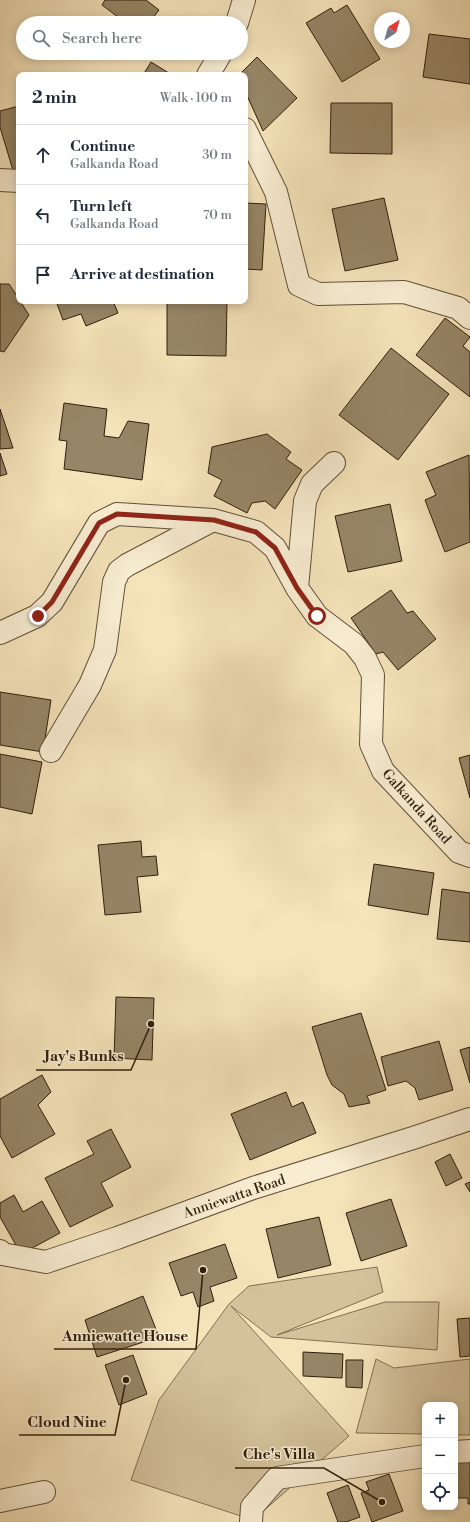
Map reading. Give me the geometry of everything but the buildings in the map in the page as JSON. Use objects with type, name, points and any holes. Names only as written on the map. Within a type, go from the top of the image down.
[{"type":"street","points":[[239,16],[244,0]]},
{"type":"street","points":[[248,135],[276,192],[298,285],[318,294],[404,292],[458,308],[470,318]]},
{"type":"street","points":[[0,180],[16,181]]},
{"type":"street","points":[[297,588],[305,501],[312,484],[334,463]]},
{"type":"street","name":"Galkanda Road","points":[[0,633],[38,616],[52,602],[99,523],[117,514],[214,520],[256,532],[275,548],[297,588],[317,616],[354,644],[366,658],[373,675],[371,744],[383,770],[459,852],[470,856]]},
{"type":"street","points":[[51,752],[90,685],[105,650],[114,582],[119,571],[127,565],[214,520]]},
{"type":"street","name":"Anniewatta Road","points":[[1,1254],[46,1262],[117,1238],[253,1188],[470,1119]]},
{"type":"street","points":[[458,1452],[470,1451]]},
{"type":"street","points":[[251,1522],[252,1507],[277,1478],[422,1456]]},
{"type":"street","points":[[0,1502],[44,1492]]},
{"type":"shaded area","points":[[377,1267],[383,1292],[277,1335],[385,1302],[439,1302],[437,1350],[271,1337],[231,1306],[349,1436],[253,1520],[131,1480],[159,1400],[229,1304],[249,1286]]},
{"type":"shaded area","points":[[376,1359],[394,1368],[470,1359],[470,1435],[458,1435],[458,1402],[422,1402],[422,1434],[356,1433]]},
{"type":"place","name":"Jay's Bunks","points":[[151,1024]]},
{"type":"place","name":"Anniewatte House","points":[[203,1270]]},
{"type":"place","name":"Cloud Nine","points":[[126,1380]]},
{"type":"place","name":"Che's Villa","points":[[382,1502]]},
{"type":"route","points":[[38,616],[52,602],[99,523],[117,514],[214,520],[256,532],[275,548],[297,588],[317,616]]}]
